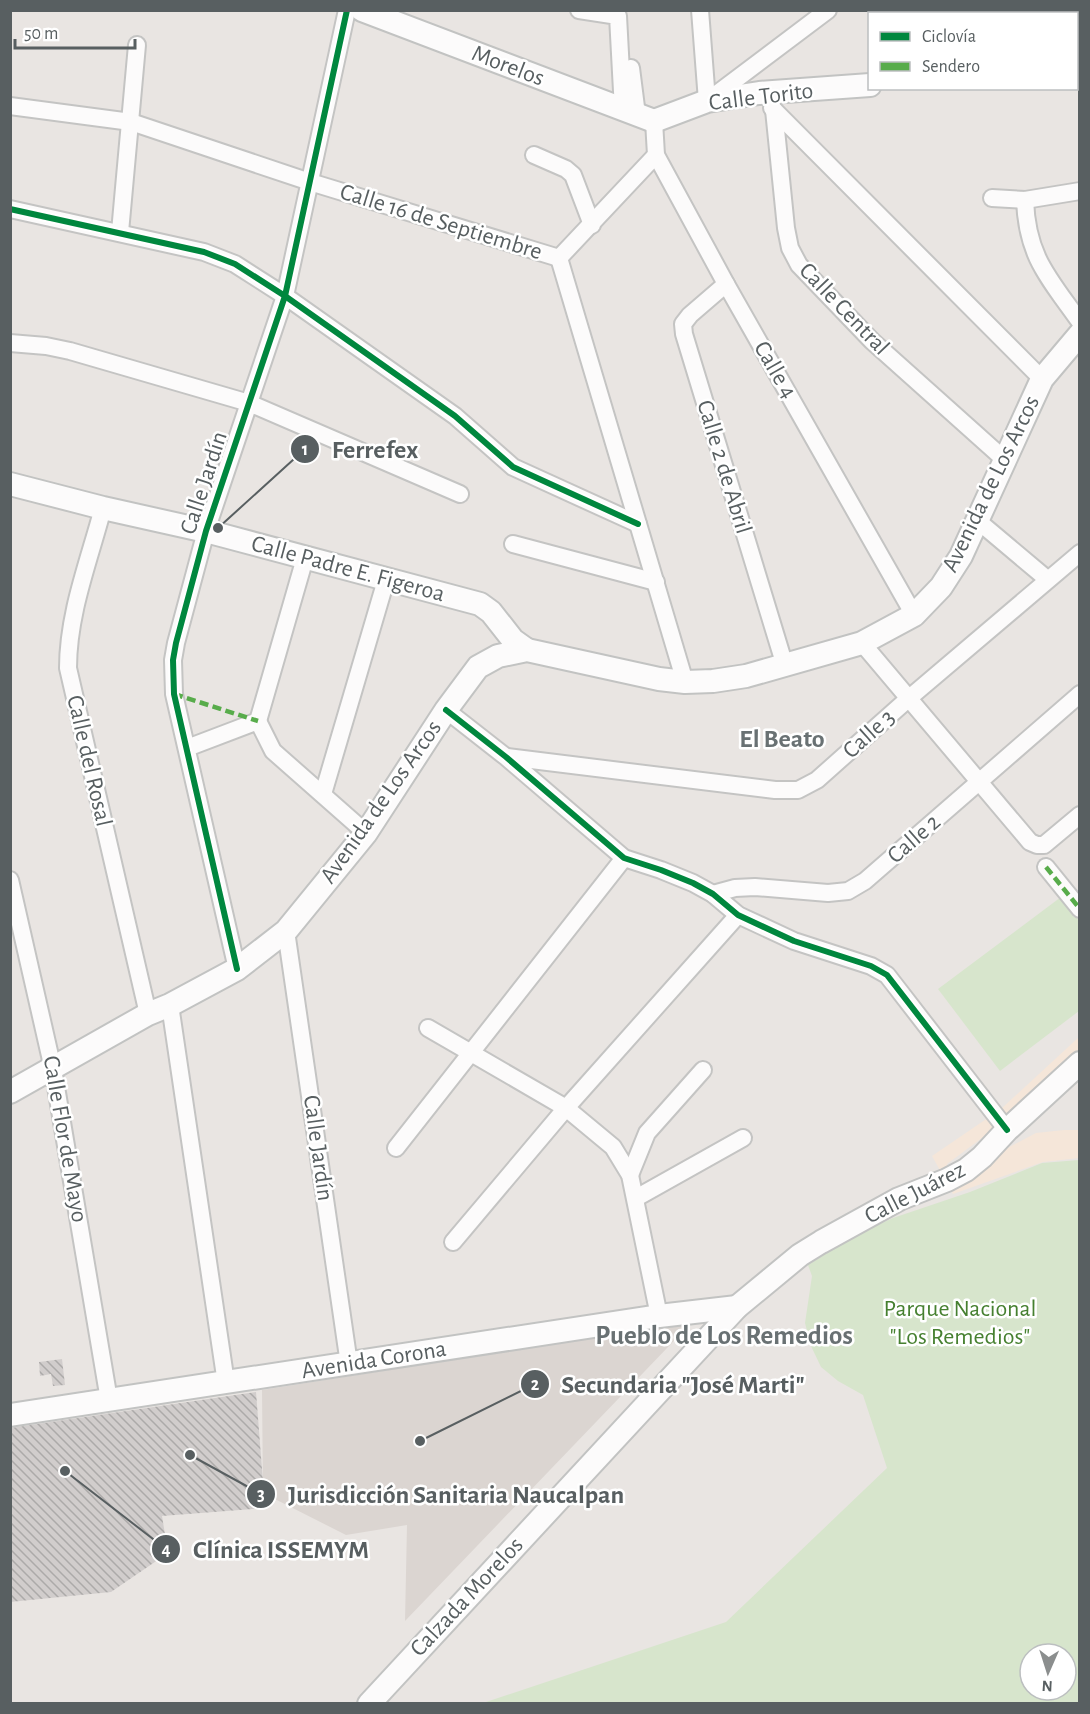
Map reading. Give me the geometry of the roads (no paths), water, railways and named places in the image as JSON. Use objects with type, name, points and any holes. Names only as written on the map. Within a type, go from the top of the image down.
[{"type":"main road","name":"Morelos","points":[[362,10],[638,115]]},
{"type":"main road","name":"Calle Torito","points":[[638,115],[759,93],[868,85]]},
{"type":"main road","name":"Avenida de Los Arcos","points":[[10,1092],[148,1014],[170,1005],[237,969],[286,931],[366,833],[446,710],[478,667],[498,656],[527,650],[659,679],[713,681],[746,676],[862,643],[914,615],[941,587],[961,556],[1042,379],[1080,334]]},
{"type":"main road","name":"Calle Padre E. Figeroa","points":[[10,484],[206,531],[480,604],[491,612],[513,640],[527,650]]},
{"type":"main road","name":"Calle Juárez","points":[[737,1306],[800,1255],[821,1242],[899,1199],[966,1170],[982,1158],[1006,1130],[1080,1063]]},
{"type":"main road","name":"Avenida Corona","points":[[10,1415],[737,1306]]},
{"type":"main road","name":"Calzada Morelos","points":[[369,1704],[737,1306]]},
{"type":"street","name":"Calle Jardín","points":[[237,969],[174,694],[173,660],[206,531],[285,296],[347,10]]},
{"type":"street","points":[[579,10],[622,13]]},
{"type":"street","points":[[700,10],[707,101]]},
{"type":"street","points":[[707,101],[828,10]]},
{"type":"street","name":"Calle 4","points":[[622,13],[638,115],[656,155],[726,284],[914,615]]},
{"type":"street","points":[[120,232],[137,45]]},
{"type":"street","points":[[759,93],[1042,379]]},
{"type":"street","name":"Calle 16 de Septiembre","points":[[10,106],[131,122],[310,182],[559,258]]},
{"type":"street","name":"Calle Central","points":[[774,110],[786,228],[790,248],[799,264],[872,341],[1005,460]]},
{"type":"street","points":[[534,155],[566,169],[573,175],[592,225]]},
{"type":"street","points":[[656,155],[559,258],[685,681]]},
{"type":"street","points":[[992,198],[1025,200],[1080,191]]},
{"type":"street","points":[[1025,200],[1026,224],[1032,247],[1042,268],[1080,322]]},
{"type":"street","points":[[10,208],[204,252],[234,264],[285,296],[455,416],[513,467],[638,524]]},
{"type":"street","name":"Calle 2 de Abril","points":[[726,284],[690,315],[683,324],[684,334],[784,666]]},
{"type":"street","points":[[10,343],[70,351],[249,403],[460,494]]},
{"type":"street","name":"Calle del Rosal","points":[[104,508],[70,624],[68,668],[148,1014]]},
{"type":"street","points":[[978,521],[1047,579]]},
{"type":"street","points":[[513,544],[656,582]]},
{"type":"street","name":"Calle 3","points":[[506,757],[775,790],[798,790],[817,780],[1047,579],[1080,553]]},
{"type":"street","points":[[305,558],[258,721],[273,751],[366,833]]},
{"type":"street","points":[[323,794],[386,580]]},
{"type":"street","points":[[862,643],[981,781],[1030,842],[1044,845],[1080,815]]},
{"type":"street","name":"Calle 2","points":[[713,894],[735,888],[755,887],[828,893],[848,891],[865,881],[1080,694]]},
{"type":"street","points":[[446,710],[506,757],[624,858],[661,870],[713,894],[738,915],[794,941],[871,966],[887,975],[1006,1130]]},
{"type":"street","points":[[187,748],[258,721]]},
{"type":"street","points":[[396,1148],[624,858]]},
{"type":"street","points":[[1046,867],[1080,909]]},
{"type":"street","name":"Calle Flor de Mayo","points":[[10,880],[53,1069],[109,1400]]},
{"type":"street","points":[[453,1242],[566,1108],[738,915]]},
{"type":"street","name":"Calle Jardín","points":[[286,931],[349,1364]]},
{"type":"street","points":[[170,1005],[226,1383]]},
{"type":"street","points":[[428,1028],[566,1108],[613,1147],[630,1175],[659,1316]]},
{"type":"street","points":[[630,1175],[647,1133],[703,1070]]},
{"type":"street","points":[[636,1198],[743,1138]]},
{"type":"place","name":"Ferrefex","points":[[218,528]]},
{"type":"place","name":"Secundaria \"José Marti\"","points":[[420,1441]]},
{"type":"place","name":"Jurisdicción Sanitaria Naucalpan","points":[[190,1455]]},
{"type":"place","name":"Clínica ISSEMYM","points":[[65,1471]]},
{"type":"district","name":"El Beato","points":[[782,739]]},
{"type":"district","name":"Pueblo de Los Remedios","points":[[724,1335]]},
{"type":"park label","name":"Parque Nacional \"Los Remedios\"","points":[[960,1323]]}]
